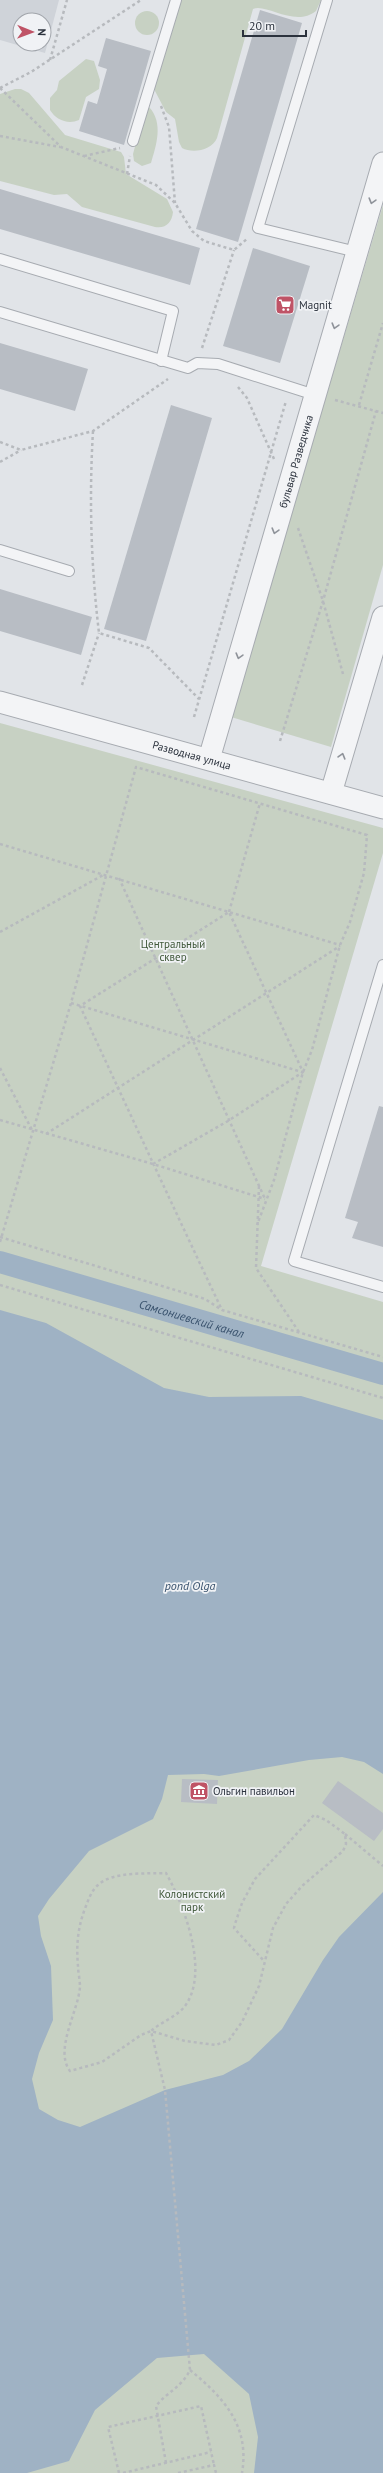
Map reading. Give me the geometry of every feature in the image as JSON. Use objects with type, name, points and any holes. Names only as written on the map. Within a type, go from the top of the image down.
[{"type":"street","name":"бульвар Разведчика","points":[[208,759],[383,163]]},
{"type":"street","points":[[332,793],[383,617]]},
{"type":"street","name":"Разводная улица","points":[[0,702],[383,808]]},
{"type":"lane","points":[[133,141],[176,0]]},
{"type":"lane","points":[[327,0],[258,228],[357,252]]},
{"type":"lane","points":[[0,259],[173,311],[161,361]]},
{"type":"lane","points":[[0,312],[161,361],[193,366],[218,364],[315,395]]},
{"type":"lane","points":[[0,550],[69,571]]},
{"type":"lane","points":[[383,965],[294,1261],[383,1287]]},
{"type":"path","points":[[50,60],[66,0]]},
{"type":"path","points":[[61,147],[0,88],[50,60],[141,0]]},
{"type":"path","points":[[150,86],[162,107],[169,127],[175,203]]},
{"type":"path","points":[[0,136],[61,147],[156,185],[175,203],[192,231],[204,242],[234,250]]},
{"type":"path","points":[[84,156],[122,147],[133,141]]},
{"type":"path","points":[[0,462],[22,450],[92,431],[163,382],[193,366],[234,250],[258,228]]},
{"type":"path","points":[[358,405],[383,323]]},
{"type":"path","points":[[218,364],[247,398],[271,452]]},
{"type":"path","points":[[194,717],[290,387]]},
{"type":"path","points":[[315,395],[358,405],[383,413]]},
{"type":"path","points":[[280,741],[323,601],[376,411]]},
{"type":"path","points":[[82,685],[100,633],[94,586],[90,493],[92,431]]},
{"type":"path","points":[[0,442],[22,450]]},
{"type":"path","points":[[286,493],[323,601],[347,686],[360,696]]},
{"type":"path","points":[[100,633],[149,648],[199,698]]},
{"type":"path","points":[[0,1242],[71,1002],[105,874],[136,767],[368,835],[364,873],[350,922],[340,945],[312,1050],[303,1072],[299,1094],[274,1180],[265,1199],[257,1225]]},
{"type":"path","points":[[260,803],[229,912],[303,1072]]},
{"type":"path","points":[[0,844],[119,878],[340,945]]},
{"type":"path","points":[[0,932],[105,874]]},
{"type":"path","points":[[119,878],[228,1121],[265,1199]]},
{"type":"path","points":[[80,1006],[229,912]]},
{"type":"path","points":[[46,1134],[266,994],[340,945]]},
{"type":"path","points":[[71,1002],[192,1040],[303,1072]]},
{"type":"path","points":[[80,1006],[222,1310]]},
{"type":"path","points":[[0,1068],[32,1130]]},
{"type":"path","points":[[153,1164],[228,1121],[303,1072]]},
{"type":"path","points":[[0,1120],[153,1164],[265,1199]]},
{"type":"path","points":[[259,1185],[257,1196],[256,1268],[300,1332]]},
{"type":"path","points":[[1,1237],[205,1299],[222,1310],[383,1357]]},
{"type":"path","points":[[0,1285],[383,1398]]},
{"type":"path","points":[[264,1961],[234,1928],[242,1903],[256,1879],[314,1815],[326,1820],[345,1834],[383,1866]]},
{"type":"path","points":[[151,2031],[185,2007],[193,1992],[195,1972],[186,1920],[178,1894],[166,1873],[122,1876],[107,1879],[98,1885],[90,1895],[80,1920],[77,1938],[80,1986],[63,2049],[64,2063],[70,2071],[102,2062],[141,2035],[151,2031],[185,2041],[216,2045],[228,2040],[242,2022],[258,1986],[273,1928],[286,1904],[302,1886],[343,1851],[346,1844],[345,1834]]},
{"type":"path","points":[[151,2031],[165,2090],[190,2370],[184,2383],[165,2395],[156,2406],[156,2416],[166,2463]]},
{"type":"path","points":[[190,2370],[216,2393],[235,2416],[242,2439],[244,2464],[242,2473]]},
{"type":"path","points":[[118,2473],[108,2427],[201,2406],[216,2473]]},
{"type":"path","points":[[123,2473],[211,2452]]},
{"type":"path","points":[[178,2473],[214,2465]]},
{"type":"shaded area","points":[[0,0],[59,0],[52,26],[52,12],[12,12],[12,43],[0,40]]},
{"type":"green space","points":[[181,0],[321,0],[316,11],[308,16],[290,16],[265,9],[253,9],[217,138],[215,142],[207,148],[197,151],[182,148],[179,142],[175,119],[166,112],[155,91],[155,82]]},
{"type":"green space","points":[[147,11],[152,12],[158,18],[158,28],[152,34],[147,35],[142,34],[136,28],[135,23],[136,18],[142,12]]},
{"type":"green space","points":[[86,59],[94,61],[100,80],[99,89],[86,97],[79,120],[71,122],[63,121],[50,110],[50,98],[57,90],[59,81]]},
{"type":"green space","points":[[15,89],[21,89],[29,93],[65,135],[121,152],[124,157],[126,174],[167,199],[173,212],[170,222],[162,227],[155,227],[82,207],[67,194],[54,195],[0,181],[0,94]]},
{"type":"green space","points":[[149,107],[154,113],[158,127],[158,135],[151,163],[142,166],[134,161],[133,154],[145,109]]},
{"type":"green space","points":[[383,205],[383,565],[331,747],[231,717]]},
{"type":"green space","name":"Колонистский парк","points":[[0,723],[383,828],[383,853],[261,1266],[383,1302],[383,2473],[0,2473]]},
{"type":"water","name":"pond Olga","points":[[0,1310],[46,1323],[164,1388],[209,1397],[301,1396],[383,1420],[383,1774],[364,1762],[342,1757],[309,1760],[219,1776],[204,1774],[168,1775],[162,1799],[153,1819],[89,1851],[49,1899],[38,1916],[41,1936],[51,1966],[53,2020],[39,2053],[32,2079],[39,2109],[58,2120],[80,2127],[165,2090],[223,2075],[249,2061],[282,2029],[323,1960],[339,1937],[383,1892],[383,2473],[254,2473],[258,2437],[249,2394],[204,2354],[157,2358],[95,2410],[69,2461],[27,2473],[0,2473]]},
{"type":"building","points":[[260,10],[302,23],[238,242],[196,229]]},
{"type":"building","points":[[106,38],[151,51],[124,145],[79,131],[88,101],[97,104],[107,69],[98,66]]},
{"type":"building","points":[[0,189],[200,248],[190,285],[0,229]]},
{"type":"building","points":[[253,248],[310,266],[280,363],[223,346]]},
{"type":"building","points":[[0,343],[88,369],[75,411],[0,389]]},
{"type":"building","points":[[171,405],[212,418],[146,641],[104,629]]},
{"type":"building","points":[[0,589],[92,617],[81,655],[0,631]]},
{"type":"building","points":[[379,1106],[383,1107],[383,1247],[352,1238],[358,1222],[345,1218]]},
{"type":"building","name":"Ольгин павильон","points":[[182,1779],[218,1780],[217,1804],[181,1802]]},
{"type":"building","points":[[338,1781],[383,1813],[383,1829],[374,1841],[322,1803]]},
{"type":"waterway","name":"Самсониевский канал","points":[[0,1262],[383,1374]]},
{"type":"place","name":"Magnit","points":[[285,305]]},
{"type":"place","name":"Ольгин павильон","points":[[199,1791]]},
{"type":"park label","name":"Центральный сквер","points":[[173,950]]}]
